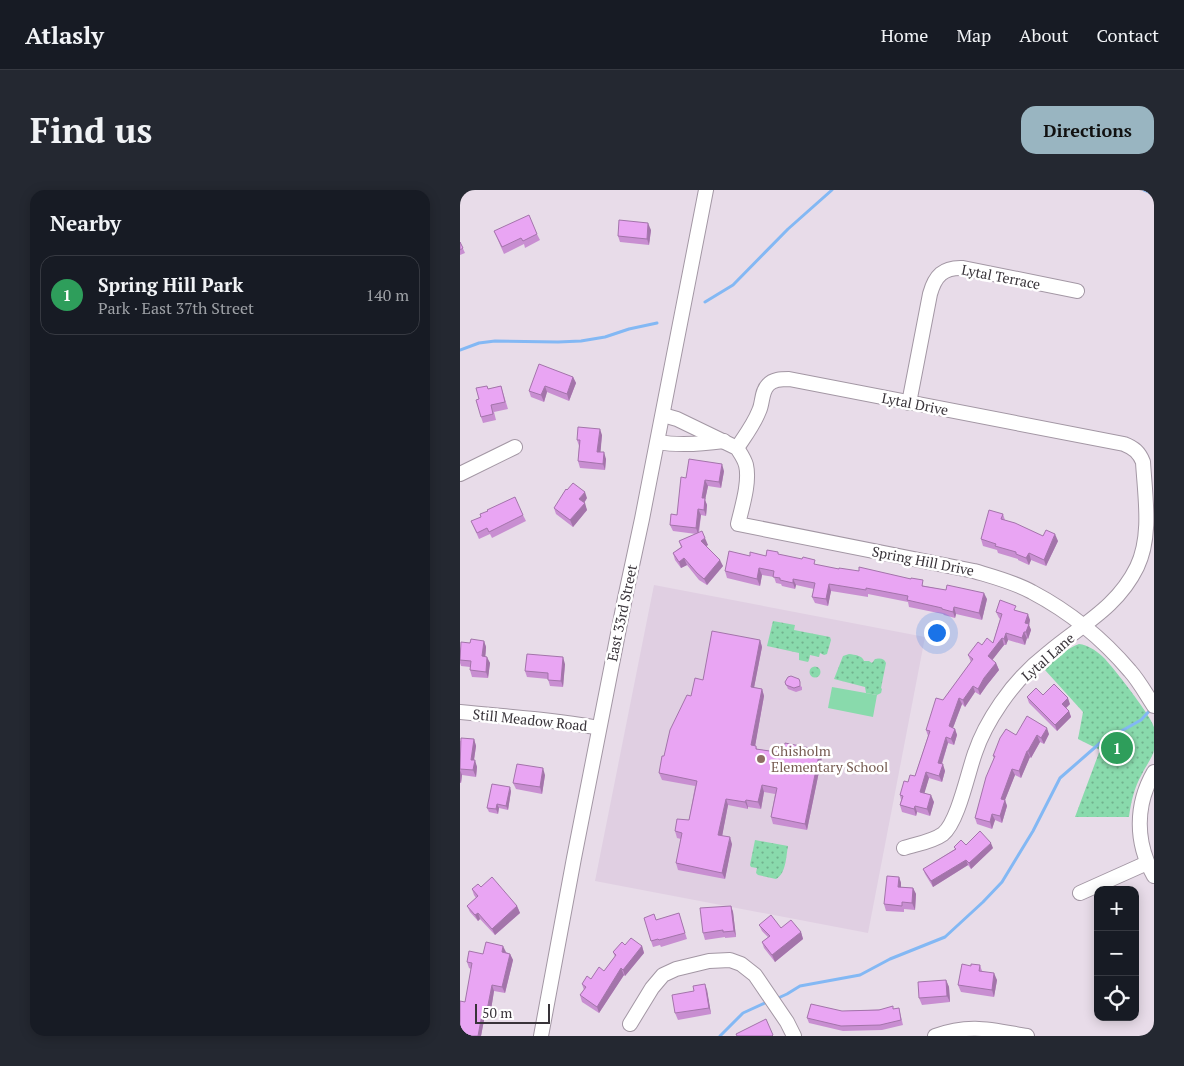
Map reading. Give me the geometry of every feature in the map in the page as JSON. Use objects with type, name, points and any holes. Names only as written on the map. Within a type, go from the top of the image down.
[{"type":"street","name":"East 33rd Street","points":[[541,1036],[599,728],[658,442],[706,190]]},
{"type":"street","name":"Lytal Terrace","points":[[909,403],[933,283],[947,270],[963,268],[1077,291]]},
{"type":"street","name":"Lytal Drive","points":[[730,444],[754,422],[761,408],[765,389],[773,381],[789,379],[1124,444],[1133,448]]},
{"type":"street","points":[[663,415],[677,418],[730,444]]},
{"type":"street","points":[[658,442],[673,444],[730,444]]},
{"type":"street","name":"Spring Hill Drive","points":[[730,444],[743,456],[746,466],[747,477],[738,524],[974,571],[1031,591],[1065,611],[1101,640],[1131,672],[1154,706]]},
{"type":"street","points":[[460,474],[515,447]]},
{"type":"street","name":"Lytal Lane","points":[[904,848],[932,840],[943,834],[948,828],[958,806],[974,754],[985,729],[1003,700],[1024,675],[1048,653],[1098,616],[1124,589],[1136,569],[1143,550],[1146,531],[1143,462],[1133,448]]},
{"type":"street","name":"Still Meadow Road","points":[[460,712],[560,722],[599,728]]},
{"type":"street","points":[[1154,772],[1147,784],[1140,809],[1140,833],[1147,863],[1154,876]]},
{"type":"street","points":[[1080,893],[1147,863]]},
{"type":"street","points":[[630,1024],[652,988],[663,975],[676,969],[709,961],[730,960],[741,964],[755,975],[785,1019],[794,1036]]},
{"type":"street","points":[[935,1036],[964,1028],[986,1028],[1027,1036]]},
{"type":"shaded area","name":"Chisholm Elementary School","points":[[654,585],[925,637],[868,933],[595,881]]},
{"type":"green space","points":[[773,621],[795,625],[794,630],[830,637],[831,640],[827,654],[820,653],[819,657],[810,655],[808,662],[799,660],[799,653],[767,646]]},
{"type":"green space","points":[[1079,644],[1091,648],[1107,661],[1139,702],[1154,727],[1154,750],[1137,785],[1129,817],[1075,817],[1100,750],[1078,739],[1083,712],[1045,670],[1060,655]]},
{"type":"green space","points":[[849,654],[872,663],[875,659],[885,661],[881,693],[877,695],[866,693],[865,687],[834,679],[843,656]]},
{"type":"green space","points":[[815,666],[821,672],[815,678],[809,672]]},
{"type":"green space","points":[[832,687],[877,695],[873,717],[828,708]]},
{"type":"green space","points":[[755,840],[788,846],[784,869],[776,879],[758,875],[756,873],[757,868],[751,867]]},
{"type":"building","points":[[529,215],[537,234],[523,241],[521,238],[502,247],[494,231]]},
{"type":"building","points":[[619,220],[648,223],[647,239],[618,236]]},
{"type":"building","points":[[539,364],[573,377],[567,394],[545,386],[541,395],[529,391]]},
{"type":"building","points":[[487,386],[488,389],[501,386],[505,402],[491,405],[493,414],[481,417],[476,400],[479,399],[476,388]]},
{"type":"building","points":[[578,427],[600,429],[597,452],[604,452],[603,464],[578,461],[580,440],[577,440]]},
{"type":"building","points":[[689,459],[722,464],[719,482],[705,480],[702,498],[705,498],[704,510],[698,509],[696,528],[670,525],[671,514],[677,515],[681,477],[686,478]]},
{"type":"building","points":[[573,483],[585,492],[579,499],[585,503],[570,520],[554,508],[566,489]]},
{"type":"building","points":[[515,497],[523,515],[489,532],[487,528],[477,533],[471,521],[481,517],[480,514],[487,510]]},
{"type":"building","points":[[989,510],[1003,514],[1001,519],[1015,523],[1043,536],[1046,530],[1055,534],[1044,560],[1029,553],[1026,558],[1016,554],[1016,552],[995,546],[996,544],[981,539]]},
{"type":"building","points":[[702,531],[705,538],[701,541],[720,560],[704,579],[684,558],[679,562],[673,553],[682,547],[679,541]]},
{"type":"building","points":[[767,550],[802,559],[803,557],[815,560],[814,564],[839,569],[859,571],[859,567],[923,580],[922,586],[946,590],[947,585],[984,593],[979,613],[954,607],[953,612],[907,600],[908,596],[866,588],[866,590],[829,584],[826,599],[812,597],[815,583],[793,579],[793,583],[780,580],[780,578],[773,577],[774,571],[759,568],[757,579],[725,571],[729,551],[750,556],[750,552],[766,556]]},
{"type":"building","points":[[1000,600],[1016,606],[1014,610],[1028,614],[1025,623],[1029,624],[1026,632],[1024,632],[1022,638],[1006,633],[1004,639],[1002,638],[988,656],[996,663],[978,689],[973,686],[963,700],[959,698],[949,726],[955,729],[951,739],[946,737],[938,763],[943,764],[939,776],[926,772],[920,792],[931,795],[927,809],[915,806],[914,809],[900,805],[903,796],[900,795],[904,781],[908,782],[910,775],[915,776],[930,731],[926,730],[936,698],[943,700],[973,659],[968,655],[978,642],[982,645],[987,638],[993,643],[1002,614],[996,612]]},
{"type":"building","points":[[712,631],[760,640],[751,687],[762,689],[751,745],[756,746],[756,749],[783,753],[785,743],[820,750],[805,824],[771,817],[777,788],[762,785],[758,802],[726,799],[718,835],[730,837],[722,873],[676,863],[682,833],[675,831],[677,819],[689,820],[697,781],[659,773],[670,730],[687,695],[691,696],[695,678],[703,680]]},
{"type":"building","points":[[471,639],[484,641],[482,656],[487,657],[486,672],[470,670],[471,661],[460,660],[461,642],[470,643]]},
{"type":"building","points":[[527,654],[563,657],[561,681],[548,680],[548,673],[525,671]]},
{"type":"building","points":[[791,676],[799,679],[800,686],[794,688],[786,685],[785,682]]},
{"type":"building","points":[[1054,684],[1068,698],[1062,704],[1069,711],[1055,725],[1027,697],[1036,688],[1043,695]]},
{"type":"building","points":[[1027,716],[1047,728],[1041,738],[1037,735],[1027,751],[1019,771],[1012,769],[1001,799],[1005,800],[1000,816],[992,814],[990,822],[975,818],[986,777],[1000,738],[1006,729],[1016,735]]},
{"type":"building","points":[[461,738],[474,739],[471,760],[475,760],[473,770],[460,769]]},
{"type":"building","points":[[517,764],[543,768],[540,787],[513,783]]},
{"type":"building","points":[[492,784],[510,787],[506,806],[497,804],[496,809],[487,808]]},
{"type":"building","points":[[980,831],[991,843],[969,863],[966,860],[931,881],[923,869],[956,849],[954,847],[961,840],[966,845]]},
{"type":"building","points":[[887,876],[899,877],[898,887],[913,888],[912,903],[902,902],[902,906],[884,904]]},
{"type":"building","points":[[492,877],[517,906],[492,929],[478,913],[475,915],[467,906],[478,896],[472,889],[478,884],[481,887]]},
{"type":"building","points":[[731,906],[734,931],[723,932],[723,930],[703,933],[700,908]]},
{"type":"building","points":[[679,913],[685,933],[651,941],[644,918],[654,914],[656,920]]},
{"type":"building","points":[[771,915],[781,928],[791,920],[801,932],[772,955],[762,942],[770,936],[759,925]]},
{"type":"building","points":[[631,938],[642,946],[623,970],[621,968],[597,1007],[580,995],[586,987],[582,984],[587,976],[591,979],[599,967],[604,971],[616,955],[613,952],[622,942],[625,945]]},
{"type":"building","points":[[486,942],[503,946],[502,952],[510,954],[502,987],[492,985],[487,1010],[483,1009],[478,1036],[460,1036],[460,1001],[465,1002],[472,963],[467,962],[469,951],[483,954]]},
{"type":"building","points":[[962,964],[980,965],[979,971],[994,973],[992,990],[958,985]]},
{"type":"building","points":[[946,980],[947,996],[919,998],[918,982]]},
{"type":"building","points":[[705,984],[709,1008],[675,1013],[672,995],[694,991],[693,986]]},
{"type":"building","points":[[811,1004],[842,1011],[879,1010],[893,1006],[893,1009],[899,1008],[901,1020],[880,1025],[841,1026],[807,1018]]},
{"type":"building","points":[[766,1019],[772,1036],[737,1036],[736,1034]]},
{"type":"waterway","points":[[705,302],[733,285],[788,229],[832,190]]},
{"type":"waterway","points":[[1144,190],[1154,196]]},
{"type":"waterway","points":[[460,350],[479,343],[495,341],[581,341],[605,337],[657,323]]},
{"type":"waterway","points":[[776,999],[800,986],[860,975],[890,959],[945,937],[1002,882],[1033,831],[1060,778],[1100,743],[1141,720],[1152,708]]},
{"type":"waterway","points":[[720,1036],[743,1013],[767,1002]]},
{"type":"place","name":"Spring Hill Park","points":[[1117,748]]},
{"type":"place","name":"Chisholm Elementary School","points":[[761,759]]}]
